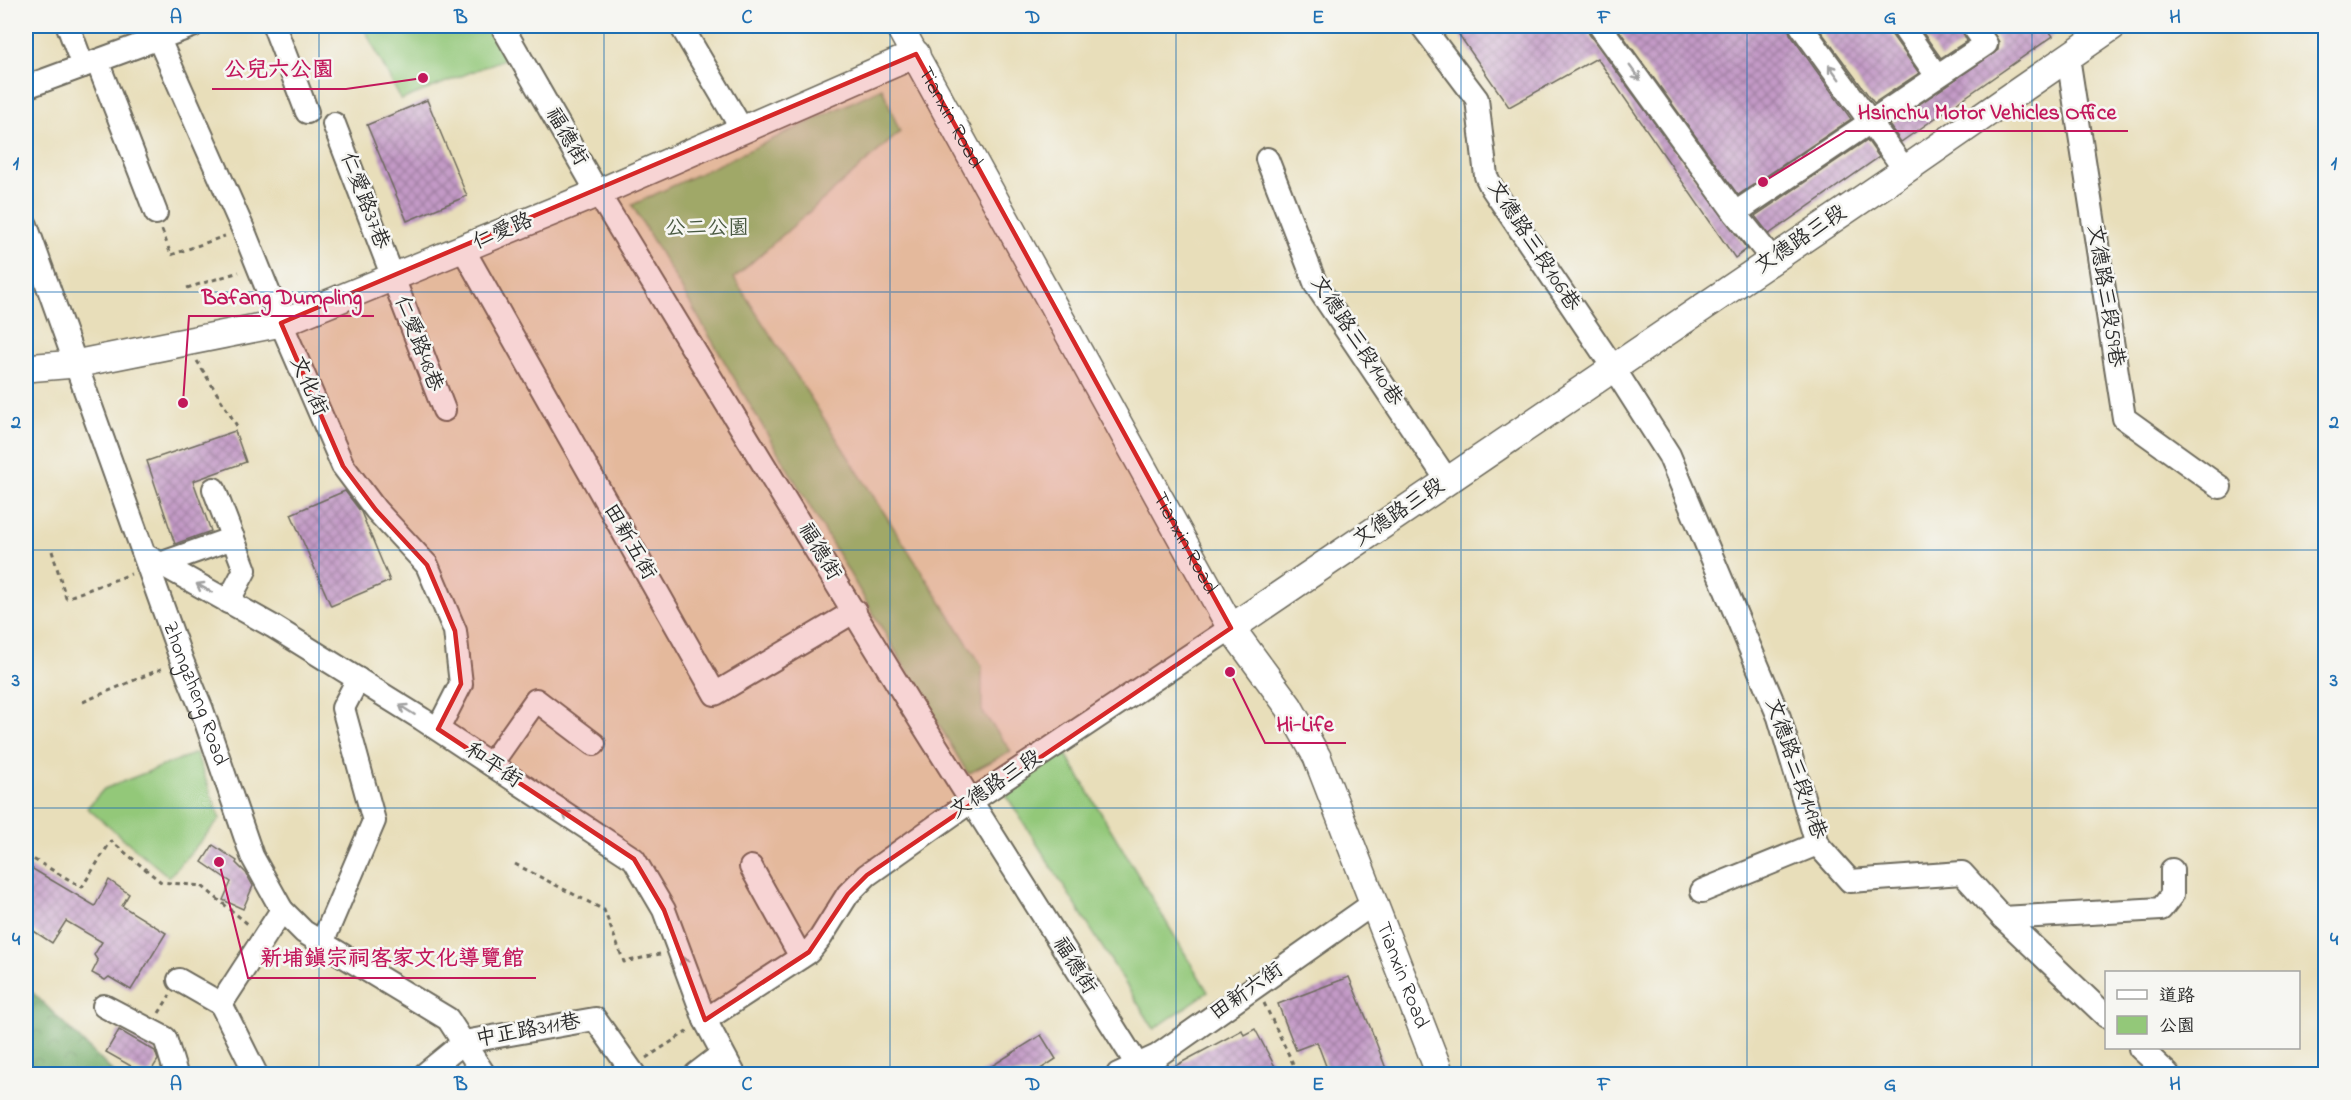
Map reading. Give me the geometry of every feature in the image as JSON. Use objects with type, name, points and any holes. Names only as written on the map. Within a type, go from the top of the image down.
[{"type":"main road","name":"Tianxin Road","points":[[899,26],[1231,628],[1289,707],[1317,757],[1440,1074]]},
{"type":"main road","name":"文德路三段","points":[[1231,628],[2113,26]]},
{"type":"main road","name":"仁愛路","points":[[26,368],[75,364],[281,323],[598,193],[916,54]]},
{"type":"street","points":[[68,26],[90,64],[156,213]]},
{"type":"street","points":[[26,87],[90,64],[156,32],[192,26]]},
{"type":"street","points":[[274,26],[307,112]]},
{"type":"street","name":"福德街","points":[[502,26],[598,193],[855,611],[1133,1071]]},
{"type":"street","points":[[681,26],[743,131]]},
{"type":"street","name":"文德路三段106巷","points":[[1422,26],[1477,99],[1486,176],[1492,188],[1613,367]]},
{"type":"street","points":[[1600,26],[1735,213],[1772,259]]},
{"type":"street","points":[[1801,26],[1905,170]]},
{"type":"street","points":[[1902,26],[1938,76]]},
{"type":"street","points":[[1735,213],[1986,44],[1973,26]]},
{"type":"street","name":"文化街","points":[[156,32],[343,466],[376,510],[427,565],[455,631],[461,684],[438,729]]},
{"type":"street","name":"文德路三段59巷","points":[[2067,57],[2124,418],[2220,487]]},
{"type":"street","name":"仁愛路37巷","points":[[334,124],[393,277]]},
{"type":"street","name":"文德路三段140巷","points":[[1267,159],[1316,285],[1448,480]]},
{"type":"street","name":"Zhongzheng Road","points":[[26,225],[75,364],[152,562],[182,661],[202,710],[252,856],[282,910],[304,932],[448,1019],[484,1074]]},
{"type":"street","name":"田新五街","points":[[463,249],[715,694],[855,611]]},
{"type":"street","name":"仁愛路48巷","points":[[393,277],[444,410]]},
{"type":"street","name":"文德路三段149巷","points":[[1613,367],[1669,455],[1779,717],[1817,844],[1850,881],[1962,873],[2003,918],[2105,1015]]},
{"type":"street","points":[[214,489],[245,570],[228,602]]},
{"type":"street","points":[[152,562],[233,538]]},
{"type":"street","name":"和平街","points":[[152,562],[228,602],[358,679],[438,729],[634,859],[664,910],[705,1020],[734,1074]]},
{"type":"street","name":"文德路三段","points":[[705,1020],[809,952],[848,894],[867,875],[970,802],[1231,628]]},
{"type":"street","points":[[322,943],[374,821],[343,708],[358,679]]},
{"type":"street","points":[[491,764],[536,700],[594,744]]},
{"type":"street","points":[[1702,891],[1817,844]]},
{"type":"street","points":[[751,867],[801,957]]},
{"type":"street","points":[[2003,918],[2161,909],[2172,895],[2172,870]]},
{"type":"street","name":"田新六街","points":[[1133,1071],[1374,903]]},
{"type":"street","points":[[221,1004],[282,910]]},
{"type":"street","points":[[179,980],[221,1004],[256,1074]]},
{"type":"street","points":[[104,1006],[165,1038],[176,1074]]},
{"type":"street","name":"中正路311巷","points":[[464,1042],[595,1019],[632,1071]]},
{"type":"street","points":[[424,1074],[464,1042]]},
{"type":"street","points":[[2142,1049],[2168,1074]]},
{"type":"street","points":[[696,1074],[722,1054]]},
{"type":"path","points":[[156,213],[171,255],[243,230]]},
{"type":"path","points":[[188,288],[258,265]]},
{"type":"path","points":[[185,342],[237,426]]},
{"type":"path","points":[[52,551],[66,598],[152,562]]},
{"type":"path","points":[[83,702],[182,661]]},
{"type":"path","points":[[26,855],[82,888],[111,841],[161,882],[202,886],[264,938]]},
{"type":"path","points":[[515,864],[604,910],[624,962],[679,950]]},
{"type":"path","points":[[149,1030],[179,980]]},
{"type":"path","points":[[1256,986],[1298,1074]]},
{"type":"path","points":[[632,1071],[705,1020]]},
{"type":"highlighted area","points":[[916,54],[1231,628],[867,875],[848,894],[809,952],[705,1020],[664,910],[634,859],[438,729],[461,684],[455,631],[427,565],[376,510],[343,466],[281,323]]},
{"type":"green space","points":[[363,26],[492,26],[512,56],[401,100]]},
{"type":"green space","name":"公二公園","points":[[882,88],[900,132],[734,278],[982,666],[982,711],[1011,751],[968,774],[632,205]]},
{"type":"green space","points":[[1064,751],[1208,992],[1154,1029],[1006,795]]},
{"type":"green space","points":[[196,753],[220,819],[169,877],[87,808],[104,789]]},
{"type":"green space","points":[[26,986],[115,1074],[26,1074]]},
{"type":"building","points":[[1453,26],[1587,26],[1589,34],[1747,249],[1735,258],[1597,58],[1509,107]]},
{"type":"building","points":[[1616,26],[1788,26],[1790,34],[1851,119],[1738,195]]},
{"type":"building","points":[[1817,26],[1889,26],[1891,34],[1919,73],[1874,103]]},
{"type":"building","points":[[1918,26],[1960,26],[1967,41],[1941,58]]},
{"type":"building","points":[[1989,26],[2045,26],[2053,36],[1901,142],[1889,125],[1998,50],[1999,42]]},
{"type":"building","points":[[427,100],[467,196],[407,221],[367,125]]},
{"type":"building","points":[[1867,140],[1879,157],[1769,234],[1755,216]]},
{"type":"building","points":[[235,431],[246,462],[193,481],[211,531],[175,544],[147,461]]},
{"type":"building","points":[[345,491],[361,512],[390,581],[331,606],[291,514]]},
{"type":"building","points":[[213,845],[237,861],[236,863],[246,873],[253,886],[243,909],[223,900],[231,882],[202,862]]},
{"type":"building","points":[[26,865],[95,906],[109,880],[129,894],[122,906],[166,933],[131,990],[109,977],[105,980],[92,973],[98,961],[94,955],[102,942],[66,921],[52,943],[26,926]]},
{"type":"building","points":[[1349,977],[1388,1074],[1329,1074],[1317,1042],[1296,1050],[1278,1004]]},
{"type":"building","points":[[1255,1029],[1279,1074],[1160,1074],[1242,1030],[1244,1035]]},
{"type":"building","points":[[119,1030],[155,1051],[158,1060],[149,1074],[145,1074],[106,1052]]},
{"type":"building","points":[[1041,1035],[1056,1059],[1033,1074],[979,1074]]},
{"type":"place","name":"公兒六公園","points":[[423,78]]},
{"type":"place","name":"Hsinchu Motor Vehicles Office","points":[[1763,182]]},
{"type":"place","name":"Bafang Dumpling","points":[[183,403]]},
{"type":"place","name":"Hi-Life","points":[[1230,672]]},
{"type":"place","name":"新埔鎮宗祠客家文化導覽館","points":[[219,862]]}]
